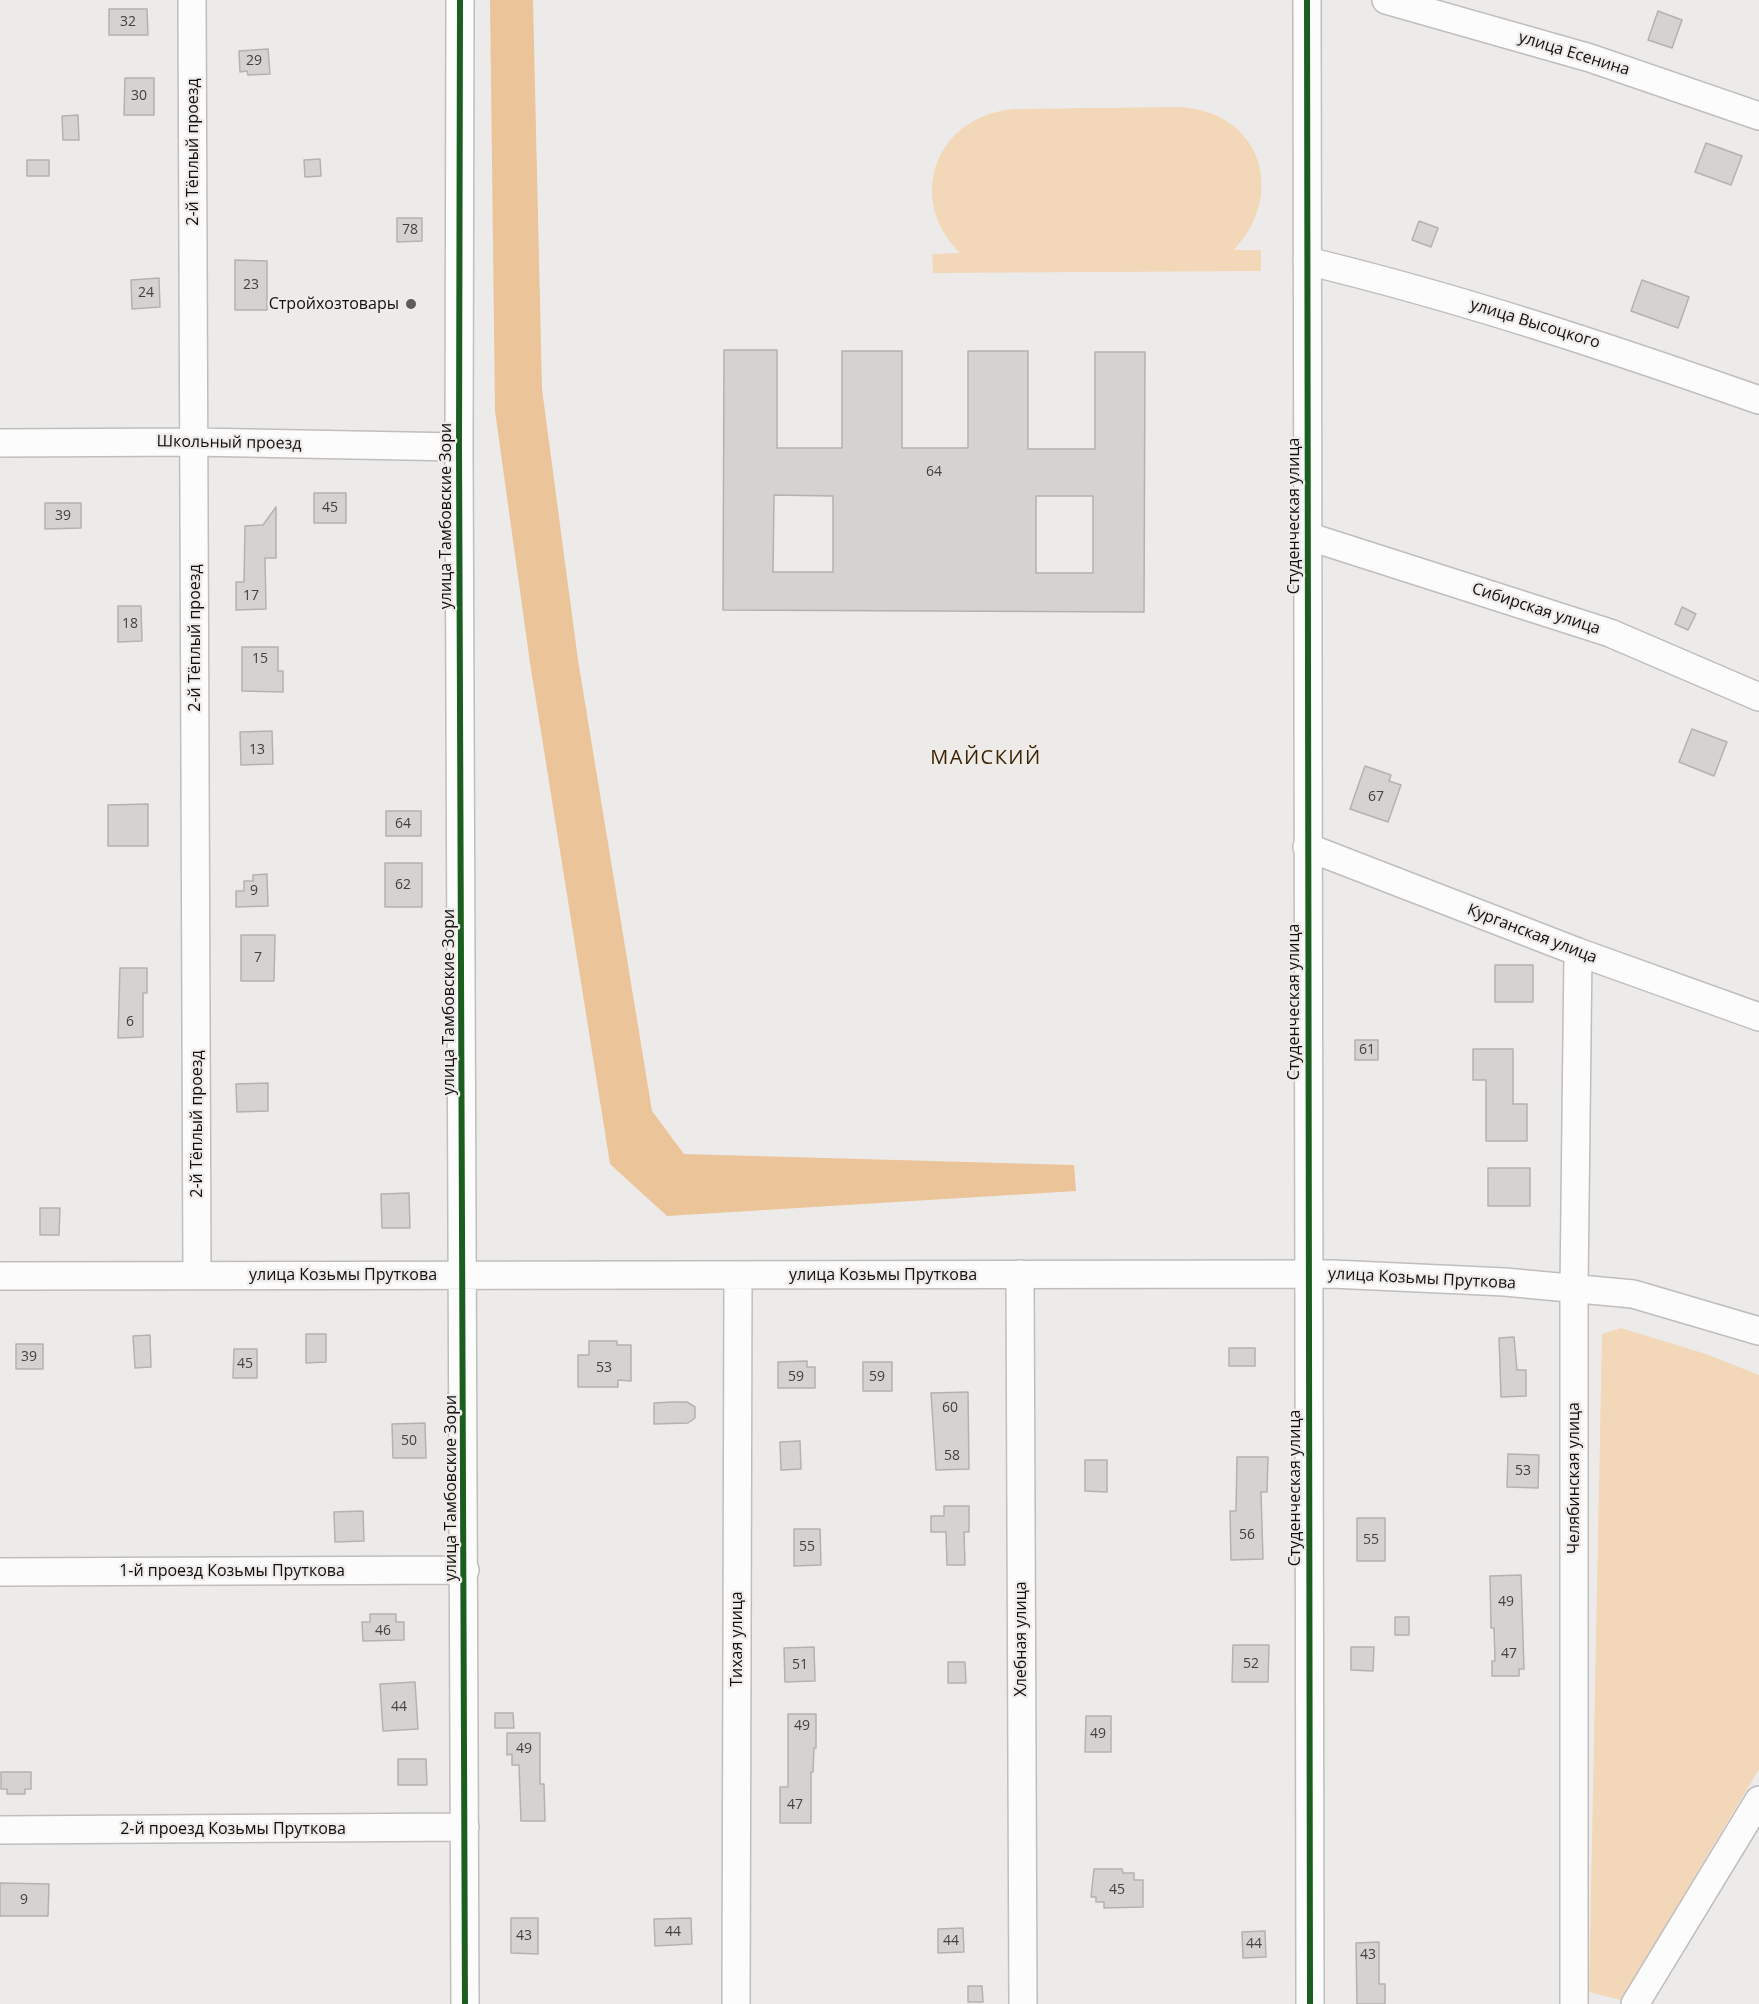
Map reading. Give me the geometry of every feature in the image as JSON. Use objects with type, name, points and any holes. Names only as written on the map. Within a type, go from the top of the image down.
[{"type":"street","name":"2-й Тёплый проезд","points":[[192,0],[197,1275]]},
{"type":"street","name":"улица Тамбовские Зори","points":[[460,0],[459,447],[464,1275],[465,2004]]},
{"type":"street","name":"Студенческая улица","points":[[1307,0],[1307,1274],[1310,2004]]},
{"type":"street","name":"улица Есенина","points":[[1386,0],[1590,58],[1759,116]]},
{"type":"street","name":"улица Высоцкого","points":[[1307,261],[1377,277],[1581,337],[1759,400]]},
{"type":"street","name":"Школьный проезд","points":[[0,443],[195,442],[459,447]]},
{"type":"street","name":"Сибирская улица","points":[[1307,536],[1610,633],[1759,696]]},
{"type":"street","name":"Курганская улица","points":[[1307,847],[1578,952],[1759,1017]]},
{"type":"street","name":"Челябинская улица","points":[[1574,2004],[1574,1288],[1578,952]]},
{"type":"street","name":"Хлебная улица","points":[[1020,1274],[1023,2004]]},
{"type":"street","name":"улица Козьмы Пруткова","points":[[0,1276],[1307,1274],[1505,1282],[1633,1294],[1759,1331]]},
{"type":"street","name":"Тихая улица","points":[[736,2004],[738,1275]]},
{"type":"street","name":"1-й проезд Козьмы Пруткова","points":[[0,1572],[465,1570]]},
{"type":"street","points":[[1635,2004],[1759,1800]]},
{"type":"street","name":"2-й проезд Козьмы Пруткова","points":[[0,1830],[465,1827]]},
{"type":"shaded area","points":[[490,0],[533,0],[542,389],[578,660],[652,1111],[684,1154],[1074,1165],[1076,1191],[667,1216],[610,1164],[530,663],[495,411]]},
{"type":"shaded area","points":[[1181,107],[1208,113],[1230,124],[1247,140],[1257,159],[1262,181],[1259,204],[1250,228],[1234,250],[1261,250],[1261,271],[933,273],[932,254],[960,253],[943,231],[934,208],[932,184],[937,162],[949,142],[966,126],[989,114],[1016,109]]},
{"type":"shaded area","points":[[1621,1328],[1706,1354],[1759,1375],[1759,1769],[1621,2000],[1589,1992],[1602,1334]]},
{"type":"building","points":[[109,9],[147,9],[148,35],[109,35]]},
{"type":"building","points":[[1658,11],[1682,20],[1672,48],[1648,40]]},
{"type":"building","points":[[268,49],[270,74],[248,75],[247,71],[240,72],[239,51]]},
{"type":"building","points":[[125,78],[154,78],[154,115],[124,115]]},
{"type":"building","points":[[78,115],[79,140],[63,140],[62,116]]},
{"type":"building","points":[[1706,143],[1742,156],[1731,185],[1695,172]]},
{"type":"building","points":[[320,159],[321,176],[305,177],[304,160]]},
{"type":"building","points":[[27,160],[49,160],[49,176],[27,176]]},
{"type":"building","points":[[397,218],[422,218],[422,241],[397,242]]},
{"type":"building","points":[[1419,221],[1438,228],[1431,247],[1412,240]]},
{"type":"building","points":[[235,260],[267,261],[267,310],[235,310]]},
{"type":"building","points":[[159,278],[160,307],[132,309],[131,280]]},
{"type":"building","points":[[1642,280],[1689,297],[1678,328],[1631,311]]},
{"type":"building","points":[[724,350],[777,350],[777,448],[842,448],[842,351],[902,351],[902,448],[968,448],[968,351],[1028,351],[1028,449],[1095,449],[1095,352],[1145,352],[1144,612],[723,610]],"holes":[[[774,495],[833,496],[833,572],[773,572]],[[1036,496],[1093,496],[1093,573],[1036,573]]]},
{"type":"building","points":[[314,493],[346,493],[346,523],[314,523]]},
{"type":"building","points":[[45,503],[81,503],[81,528],[45,529]]},
{"type":"building","points":[[276,507],[276,558],[265,558],[266,609],[236,610],[236,582],[244,582],[245,526],[263,525]]},
{"type":"building","points":[[118,606],[141,606],[142,641],[118,642]]},
{"type":"building","points":[[1682,607],[1696,614],[1688,630],[1675,624]]},
{"type":"building","points":[[242,647],[278,647],[278,671],[283,671],[283,692],[242,691]]},
{"type":"building","points":[[1692,729],[1727,742],[1714,776],[1679,762]]},
{"type":"building","points":[[272,731],[273,764],[241,765],[240,732]]},
{"type":"building","points":[[1365,766],[1391,775],[1389,781],[1401,785],[1388,822],[1350,809]]},
{"type":"building","points":[[148,804],[148,846],[108,846],[108,805]]},
{"type":"building","points":[[386,811],[421,811],[421,836],[386,836]]},
{"type":"building","points":[[385,863],[422,863],[422,907],[385,907]]},
{"type":"building","points":[[267,874],[268,906],[236,907],[236,891],[244,891],[244,881],[253,881],[253,875]]},
{"type":"building","points":[[241,935],[275,935],[274,981],[241,981]]},
{"type":"building","points":[[1495,965],[1533,965],[1533,1002],[1495,1002]]},
{"type":"building","points":[[120,968],[147,968],[147,993],[143,993],[143,1037],[118,1038]]},
{"type":"building","points":[[1355,1040],[1378,1040],[1378,1060],[1355,1060]]},
{"type":"building","points":[[1473,1049],[1513,1049],[1513,1104],[1527,1104],[1527,1141],[1486,1141],[1486,1080],[1473,1080]]},
{"type":"building","points":[[268,1083],[268,1111],[237,1112],[236,1084]]},
{"type":"building","points":[[1488,1168],[1530,1168],[1530,1206],[1488,1206]]},
{"type":"building","points":[[409,1193],[410,1228],[382,1228],[381,1194]]},
{"type":"building","points":[[40,1208],[60,1208],[59,1235],[40,1235]]},
{"type":"building","points":[[306,1334],[326,1334],[326,1362],[306,1363]]},
{"type":"building","points":[[150,1335],[151,1367],[135,1368],[133,1336]]},
{"type":"building","points":[[1514,1337],[1517,1370],[1526,1370],[1526,1396],[1501,1397],[1499,1338]]},
{"type":"building","points":[[589,1341],[617,1341],[617,1345],[631,1345],[631,1381],[618,1380],[618,1387],[578,1387],[578,1355],[589,1355]]},
{"type":"building","points":[[16,1344],[43,1344],[43,1369],[16,1369]]},
{"type":"building","points":[[1229,1348],[1255,1348],[1255,1366],[1229,1366]]},
{"type":"building","points":[[234,1349],[257,1349],[257,1378],[233,1378]]},
{"type":"building","points":[[807,1361],[807,1367],[815,1367],[815,1388],[778,1388],[778,1362]]},
{"type":"building","points":[[863,1362],[892,1362],[892,1391],[863,1391]]},
{"type":"building","points":[[968,1392],[969,1469],[936,1470],[931,1393]]},
{"type":"building","points":[[687,1402],[695,1407],[695,1418],[688,1423],[654,1424],[654,1403]]},
{"type":"building","points":[[425,1423],[426,1458],[393,1458],[392,1424]]},
{"type":"building","points":[[800,1441],[801,1469],[781,1470],[780,1442]]},
{"type":"building","points":[[1508,1454],[1539,1455],[1538,1488],[1507,1487]]},
{"type":"building","points":[[1237,1457],[1268,1457],[1267,1492],[1261,1492],[1263,1559],[1231,1560],[1230,1511],[1236,1511]]},
{"type":"building","points":[[1085,1460],[1107,1460],[1107,1492],[1085,1491]]},
{"type":"building","points":[[944,1506],[969,1506],[969,1532],[964,1532],[965,1565],[947,1565],[946,1532],[931,1532],[931,1516],[944,1516]]},
{"type":"building","points":[[363,1511],[364,1541],[335,1542],[334,1512]]},
{"type":"building","points":[[1357,1518],[1385,1518],[1385,1561],[1357,1561]]},
{"type":"building","points":[[794,1529],[820,1529],[821,1565],[794,1566]]},
{"type":"building","points":[[1521,1575],[1524,1669],[1519,1669],[1519,1676],[1492,1676],[1492,1661],[1495,1661],[1494,1628],[1491,1628],[1490,1576]]},
{"type":"building","points":[[370,1614],[396,1614],[396,1622],[404,1622],[404,1640],[363,1641],[362,1622],[370,1622]]},
{"type":"building","points":[[1395,1617],[1409,1617],[1409,1635],[1395,1635]]},
{"type":"building","points":[[1233,1645],[1269,1645],[1268,1682],[1232,1682]]},
{"type":"building","points":[[814,1647],[815,1681],[785,1682],[784,1648]]},
{"type":"building","points":[[1351,1647],[1374,1647],[1373,1671],[1351,1670]]},
{"type":"building","points":[[948,1662],[965,1662],[966,1683],[948,1683]]},
{"type":"building","points":[[415,1682],[418,1729],[383,1731],[380,1684]]},
{"type":"building","points":[[495,1713],[513,1713],[514,1728],[495,1728]]},
{"type":"building","points":[[788,1714],[816,1714],[816,1748],[814,1748],[813,1772],[811,1772],[811,1823],[780,1823],[780,1787],[788,1787]]},
{"type":"building","points":[[1086,1716],[1111,1716],[1111,1752],[1085,1752]]},
{"type":"building","points":[[507,1733],[540,1733],[540,1784],[544,1784],[545,1821],[521,1821],[519,1765],[512,1765],[512,1754],[507,1755]]},
{"type":"building","points":[[398,1759],[426,1759],[427,1785],[398,1785]]},
{"type":"building","points":[[1,1772],[31,1772],[31,1789],[25,1789],[25,1794],[7,1794],[7,1789],[1,1789]]},
{"type":"building","points":[[1094,1869],[1122,1869],[1123,1873],[1134,1873],[1134,1880],[1143,1880],[1143,1907],[1104,1908],[1104,1902],[1096,1902],[1096,1897],[1091,1897]]},
{"type":"building","points":[[0,1883],[49,1884],[48,1916],[0,1916]]},
{"type":"building","points":[[511,1918],[538,1918],[538,1954],[511,1953]]},
{"type":"building","points":[[691,1918],[692,1944],[655,1946],[654,1919]]},
{"type":"building","points":[[963,1928],[964,1952],[938,1953],[938,1929]]},
{"type":"building","points":[[1265,1931],[1266,1957],[1243,1958],[1242,1932]]},
{"type":"building","points":[[1379,1942],[1379,1984],[1385,1984],[1385,2004],[1357,2004],[1356,1943]]},
{"type":"building","points":[[968,1986],[982,1986],[983,2002],[968,2002]]},
{"type":"cycle path","points":[[460,0],[459,447],[465,2004]]},
{"type":"cycle path","points":[[1307,0],[1310,2004]]},
{"type":"place","name":"Стройхозтовары","points":[[411,304]]},
{"type":"district","name":"МАЙСКИЙ","points":[[986,758]]}]
